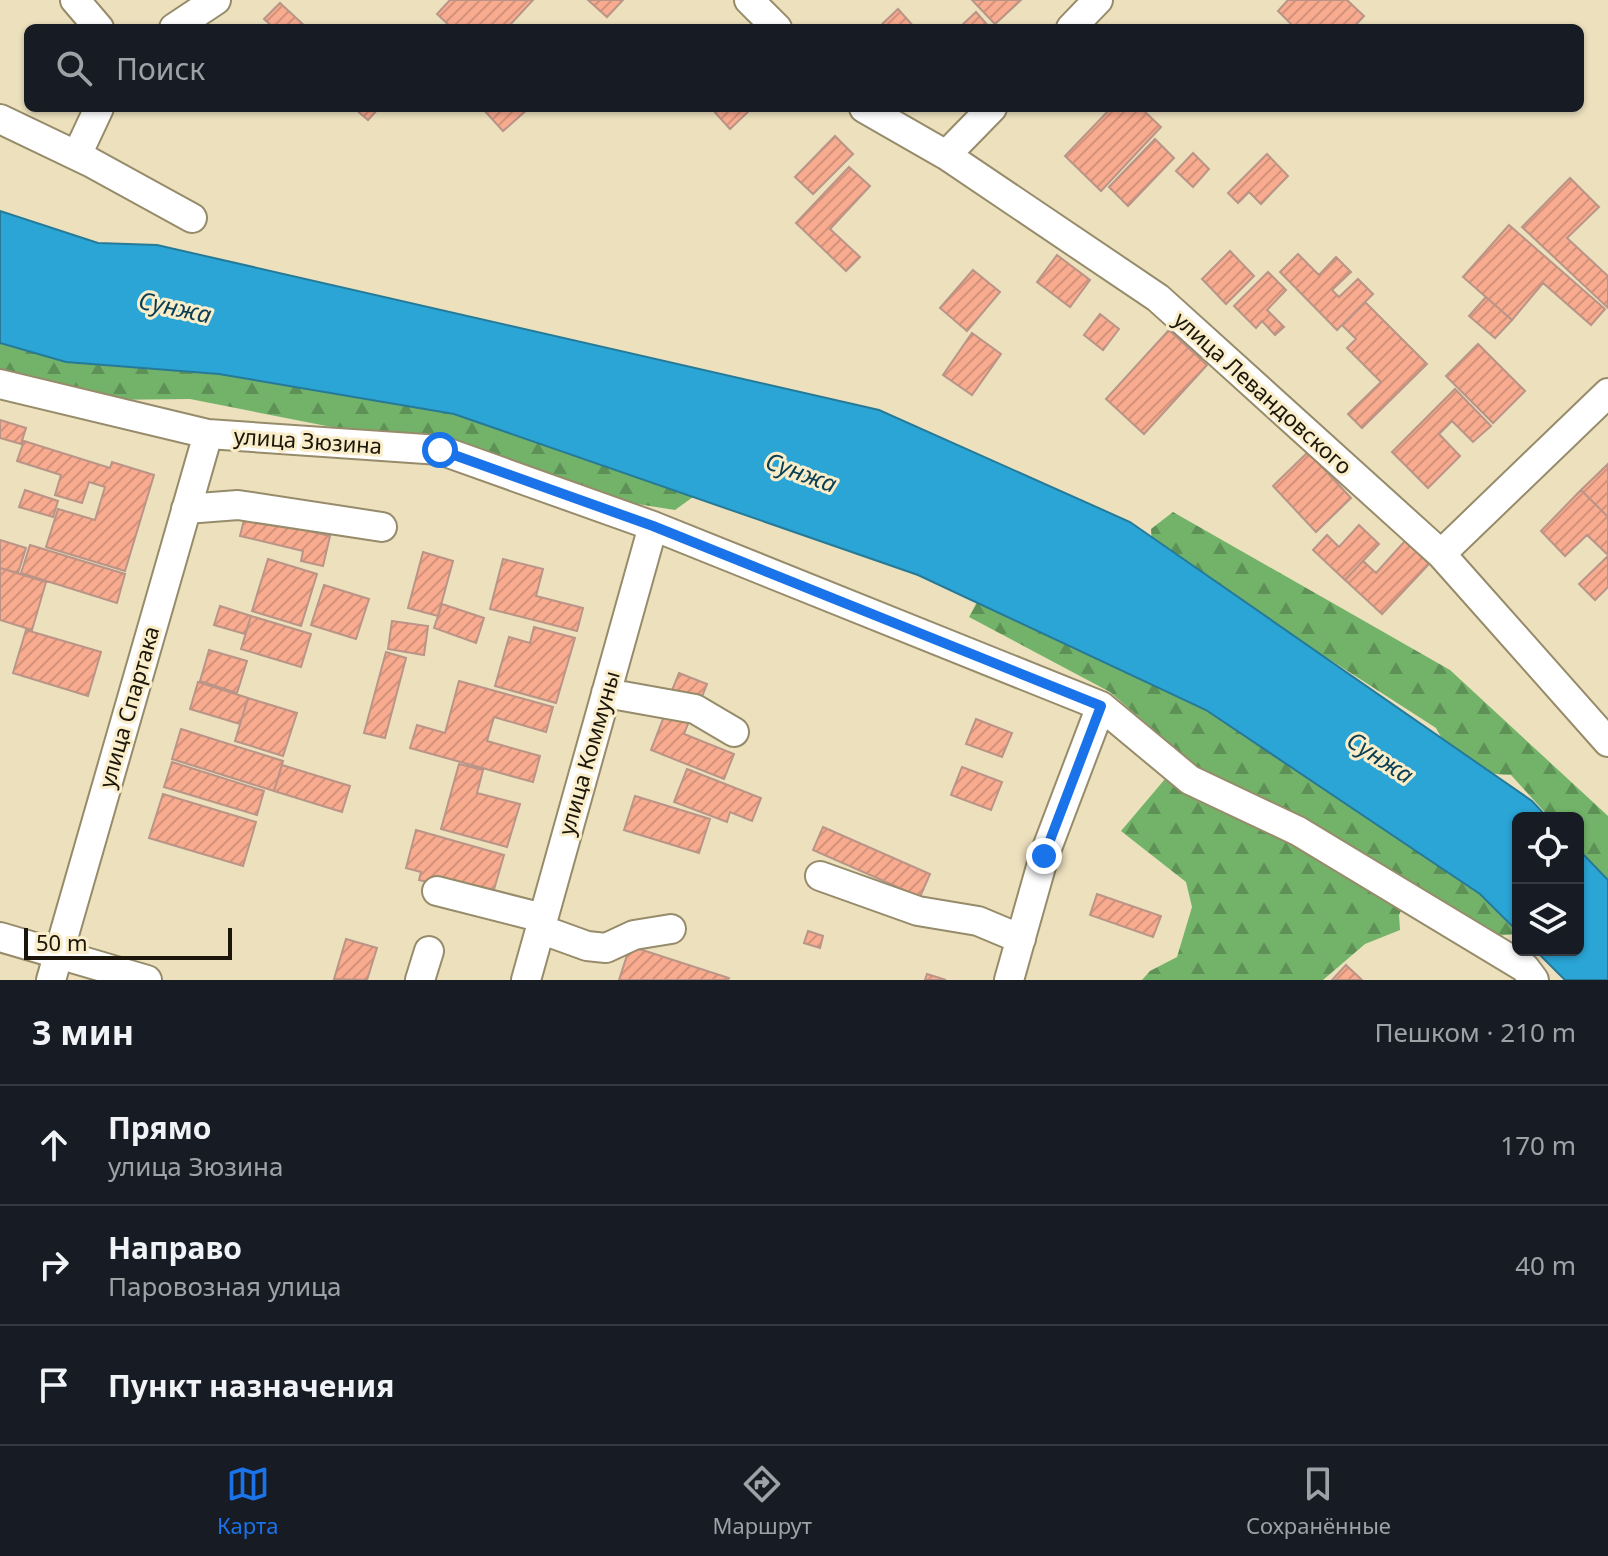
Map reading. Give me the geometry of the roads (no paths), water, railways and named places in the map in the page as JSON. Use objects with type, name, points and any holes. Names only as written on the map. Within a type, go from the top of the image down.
[{"type":"street","points":[[75,0],[96,24]]},
{"type":"street","points":[[180,24],[216,0]]},
{"type":"street","points":[[749,0],[773,24]]},
{"type":"street","points":[[1075,24],[1098,0]]},
{"type":"street","points":[[77,155],[97,112]]},
{"type":"street","name":"улица Левандовского","points":[[871,112],[946,155],[1158,298],[1441,554],[1608,742]]},
{"type":"street","points":[[946,155],[988,112]]},
{"type":"street","points":[[0,119],[77,155],[192,218]]},
{"type":"street","name":"улица Зюзина","points":[[0,384],[208,434],[440,450],[653,526],[1101,706],[1190,780],[1298,831],[1525,968],[1534,980]]},
{"type":"street","points":[[1441,554],[1608,393]]},
{"type":"street","name":"улица Спартака","points":[[54,967],[208,434]]},
{"type":"street","points":[[186,509],[238,505],[382,527]]},
{"type":"street","name":"улица Коммуны","points":[[526,980],[653,526]]},
{"type":"street","points":[[606,693],[695,709],[734,732]]},
{"type":"street","points":[[1009,980],[1044,856],[1101,706]]},
{"type":"street","points":[[820,876],[918,911],[978,921],[1021,939]]},
{"type":"street","points":[[437,891],[541,924],[587,946],[606,948],[634,935],[671,929]]},
{"type":"street","points":[[0,937],[54,967],[147,980]]},
{"type":"street","points":[[420,980],[429,951]]},
{"type":"water","name":"Сунжа","points":[[0,211],[98,243],[157,245],[879,410],[1130,522],[1532,801],[1542,812],[1512,812],[1512,926],[1480,894],[1206,710],[918,575],[454,414],[219,374],[66,362],[0,343]]},
{"type":"water","points":[[1584,855],[1608,880],[1608,980],[1565,980],[1541,956],[1584,956]]}]
